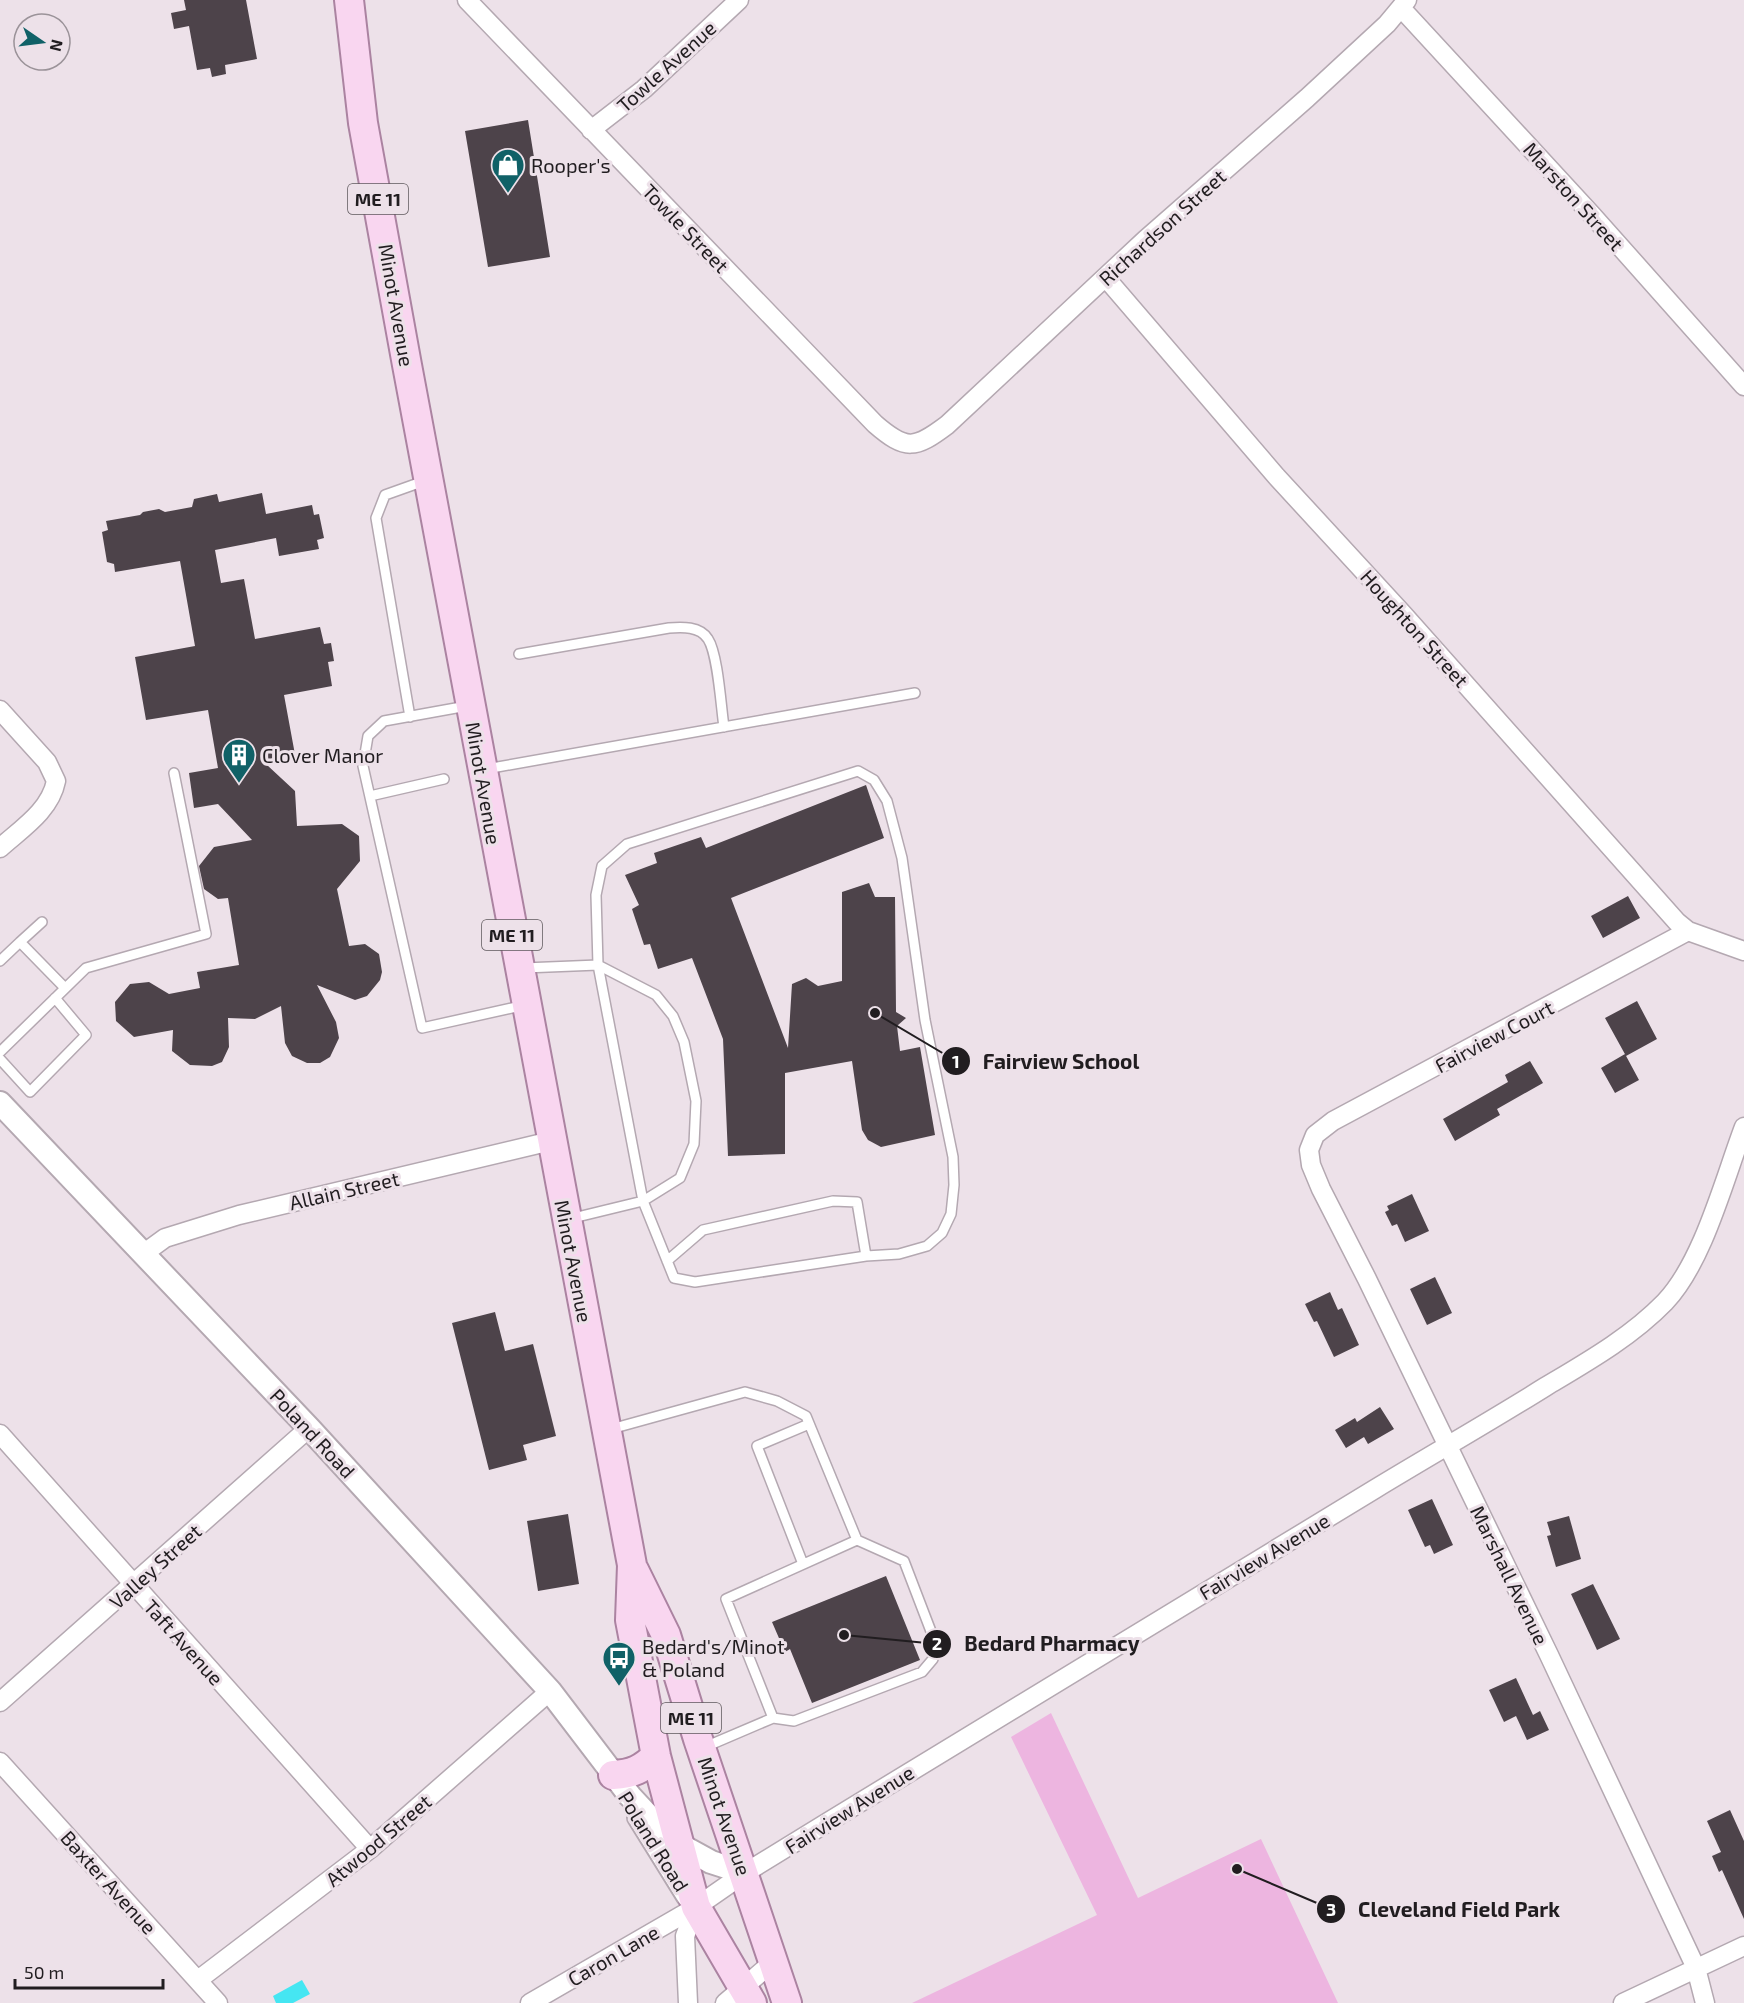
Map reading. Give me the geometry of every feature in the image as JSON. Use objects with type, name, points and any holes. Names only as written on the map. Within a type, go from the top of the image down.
[{"type":"main road","name":"Minot Avenue","points":[[349,0],[363,123],[525,1005],[632,1565],[630,1620],[656,1756],[696,1907]]},
{"type":"main road","name":"Minot Avenue","points":[[632,1565],[666,1635],[701,1748],[787,2003]]},
{"type":"main road","points":[[613,1775],[630,1774],[642,1768],[656,1756]]},
{"type":"main road","name":"ME 11","points":[[696,1907],[740,1998]]},
{"type":"street","name":"Towle Street","points":[[467,0],[875,424],[897,442],[911,445]]},
{"type":"street","name":"Towle Avenue","points":[[591,130],[644,89],[739,0]]},
{"type":"street","name":"Richardson Street","points":[[911,445],[925,441],[947,425],[1106,278],[1307,99],[1405,4]]},
{"type":"street","name":"Marston Street","points":[[1405,4],[1744,386]]},
{"type":"street","name":"Houghton Street","points":[[1106,278],[1276,476],[1404,614],[1677,922],[1688,931],[1744,951]]},
{"type":"street","points":[[0,710],[47,762],[56,781],[50,800],[42,811],[0,848]]},
{"type":"street","name":"Fairview Court","points":[[1309,1150],[1315,1135],[1332,1121],[1688,931]]},
{"type":"street","name":"Poland Road","points":[[0,1103],[309,1428],[550,1691],[613,1775],[657,1825],[680,1845],[711,1862],[745,1873]]},
{"type":"street","name":"Fairview Avenue","points":[[696,1907],[745,1873],[1128,1637],[1448,1447],[1593,1358],[1630,1332],[1664,1302],[1681,1282],[1701,1243],[1744,1128]]},
{"type":"street","name":"Allain Street","points":[[143,1254],[165,1238],[239,1215],[551,1141]]},
{"type":"street","name":"Marshall Avenue","points":[[1309,1150],[1311,1165],[1321,1189],[1448,1447],[1696,1968],[1705,2003]]},
{"type":"street","name":"Valley Street","points":[[0,1701],[309,1428]]},
{"type":"street","name":"Taft Avenue","points":[[0,1434],[370,1849]]},
{"type":"street","name":"Atwood Street","points":[[198,1980],[370,1849],[550,1691]]},
{"type":"street","name":"Baxter Avenue","points":[[0,1762],[218,2003]]},
{"type":"street","name":"Poland Road","points":[[613,1775],[696,1907]]},
{"type":"street","points":[[688,2003],[685,1936],[696,1907]]},
{"type":"street","name":"Caron Lane","points":[[530,2003],[696,1907]]},
{"type":"street","points":[[1623,2003],[1744,1946]]},
{"type":"street","points":[[740,1998],[773,1962]]},
{"type":"lane","points":[[410,717],[376,518],[385,495],[428,479]]},
{"type":"lane","points":[[519,654],[685,626],[707,638],[712,652],[724,727]]},
{"type":"lane","points":[[482,770],[915,693]]},
{"type":"lane","points":[[470,705],[384,721],[368,736],[363,766],[422,1028],[525,1005]]},
{"type":"lane","points":[[858,771],[874,780],[887,801],[902,858],[925,1020],[953,1157],[954,1185],[951,1214],[942,1233],[927,1246],[899,1254],[866,1256],[695,1282],[674,1278],[643,1201],[598,965],[596,895],[602,866],[627,844],[858,771]]},
{"type":"lane","points":[[0,1052],[86,968],[206,934],[174,773]]},
{"type":"lane","points":[[370,796],[444,779]]},
{"type":"lane","points":[[0,961],[42,922]]},
{"type":"lane","points":[[20,942],[65,988]]},
{"type":"lane","points":[[519,969],[598,965],[656,995],[673,1016],[684,1042],[696,1101],[694,1144],[680,1178],[643,1201],[566,1219]]},
{"type":"lane","points":[[0,1059],[30,1092],[86,1035],[55,998]]},
{"type":"lane","points":[[667,1261],[703,1230],[833,1201],[857,1203],[866,1256]]},
{"type":"lane","points":[[606,1431],[745,1392],[777,1401],[806,1416],[857,1540],[904,1561],[932,1634],[933,1659],[922,1672],[794,1721],[772,1718],[701,1748]]},
{"type":"lane","points":[[803,1564],[757,1446],[809,1424]]},
{"type":"lane","points":[[772,1718],[726,1599],[857,1540]]},
{"type":"shaded area","points":[[1051,1713],[1138,1898],[1261,1839],[1338,2003],[912,2003],[1097,1915],[1011,1737]]},
{"type":"water","points":[[302,1980],[310,1994],[293,2003],[276,2003],[273,1996]]},
{"type":"building","points":[[184,0],[246,0],[257,59],[225,65],[226,74],[212,77],[210,68],[197,70],[189,26],[174,29],[171,13],[186,10]]},
{"type":"building","name":"Rooper's","points":[[528,120],[550,257],[488,267],[465,131]]},
{"type":"building","name":"Clover Manor","points":[[262,493],[266,514],[312,505],[314,515],[319,514],[324,538],[317,540],[319,549],[279,556],[276,538],[215,550],[221,583],[244,579],[255,639],[320,627],[324,644],[331,643],[334,661],[328,662],[332,686],[284,695],[296,760],[267,765],[295,791],[297,826],[342,824],[359,836],[360,861],[337,889],[349,946],[365,944],[379,954],[382,972],[380,980],[367,996],[355,1000],[317,985],[336,1022],[339,1038],[330,1057],[320,1063],[307,1063],[292,1056],[285,1043],[281,1006],[255,1019],[228,1018],[229,1047],[222,1062],[212,1066],[190,1065],[172,1051],[173,1030],[134,1037],[116,1021],[115,1002],[130,984],[149,982],[169,994],[200,988],[197,972],[239,965],[228,898],[218,899],[204,889],[199,866],[214,847],[252,840],[218,804],[194,808],[189,773],[218,768],[208,710],[146,720],[135,657],[195,646],[180,561],[115,572],[114,564],[107,562],[102,532],[108,530],[106,521],[159,509],[165,512],[192,507],[194,499],[217,494],[219,502]]},
{"type":"building","points":[[866,785],[884,838],[731,898],[788,1048],[792,984],[806,978],[818,986],[842,981],[842,892],[869,883],[875,897],[895,897],[896,1012],[906,1018],[897,1026],[900,1051],[920,1047],[935,1135],[881,1147],[868,1140],[862,1130],[852,1061],[785,1073],[785,1154],[728,1156],[723,1039],[692,958],[658,969],[650,944],[644,945],[632,909],[639,905],[625,875],[657,863],[654,853],[701,837],[706,848]]},
{"type":"building","points":[[1628,896],[1640,918],[1603,938],[1591,916]]},
{"type":"building","points":[[1637,1001],[1657,1039],[1626,1056],[1605,1018]]},
{"type":"building","points":[[1625,1054],[1639,1080],[1615,1093],[1601,1068]]},
{"type":"building","points":[[1530,1061],[1543,1083],[1497,1109],[1500,1115],[1455,1141],[1443,1119],[1508,1082],[1505,1075]]},
{"type":"building","points":[[1412,1194],[1429,1231],[1405,1242],[1397,1224],[1392,1226],[1385,1212],[1389,1210],[1387,1206]]},
{"type":"building","points":[[1435,1277],[1452,1313],[1427,1325],[1410,1289]]},
{"type":"building","points":[[1330,1292],[1338,1310],[1342,1308],[1359,1345],[1334,1357],[1317,1321],[1314,1322],[1305,1304]]},
{"type":"building","points":[[495,1312],[505,1351],[533,1344],[556,1436],[523,1445],[527,1460],[489,1470],[452,1323]]},
{"type":"building","points":[[1380,1407],[1394,1429],[1368,1444],[1364,1437],[1346,1448],[1335,1430],[1355,1418],[1357,1422]]},
{"type":"building","points":[[1432,1499],[1453,1545],[1434,1554],[1430,1545],[1425,1547],[1408,1510]]},
{"type":"building","points":[[568,1514],[579,1584],[538,1591],[527,1521]]},
{"type":"building","points":[[1569,1516],[1581,1559],[1556,1567],[1547,1536],[1551,1535],[1547,1522]]},
{"type":"building","points":[[886,1576],[920,1660],[812,1703],[790,1649],[785,1652],[772,1622]]},
{"type":"building","points":[[1593,1584],[1620,1639],[1597,1650],[1571,1594]]},
{"type":"building","points":[[1516,1678],[1533,1715],[1540,1711],[1549,1730],[1527,1740],[1516,1716],[1504,1722],[1489,1690]]},
{"type":"building","points":[[1730,1810],[1744,1841],[1744,1919],[1722,1870],[1719,1872],[1712,1856],[1721,1852],[1707,1821]]},
{"type":"place","name":"Rooper's","points":[[508,194]]},
{"type":"place","name":"Clover Manor","points":[[239,784]]},
{"type":"place","name":"Fairview School","points":[[875,1013]]},
{"type":"place","name":"Bedard Pharmacy","points":[[844,1635]]},
{"type":"place","name":"Bedard's/Minot & Poland","points":[[619,1687]]},
{"type":"place","name":"Cleveland Field Park","points":[[1237,1869]]}]
